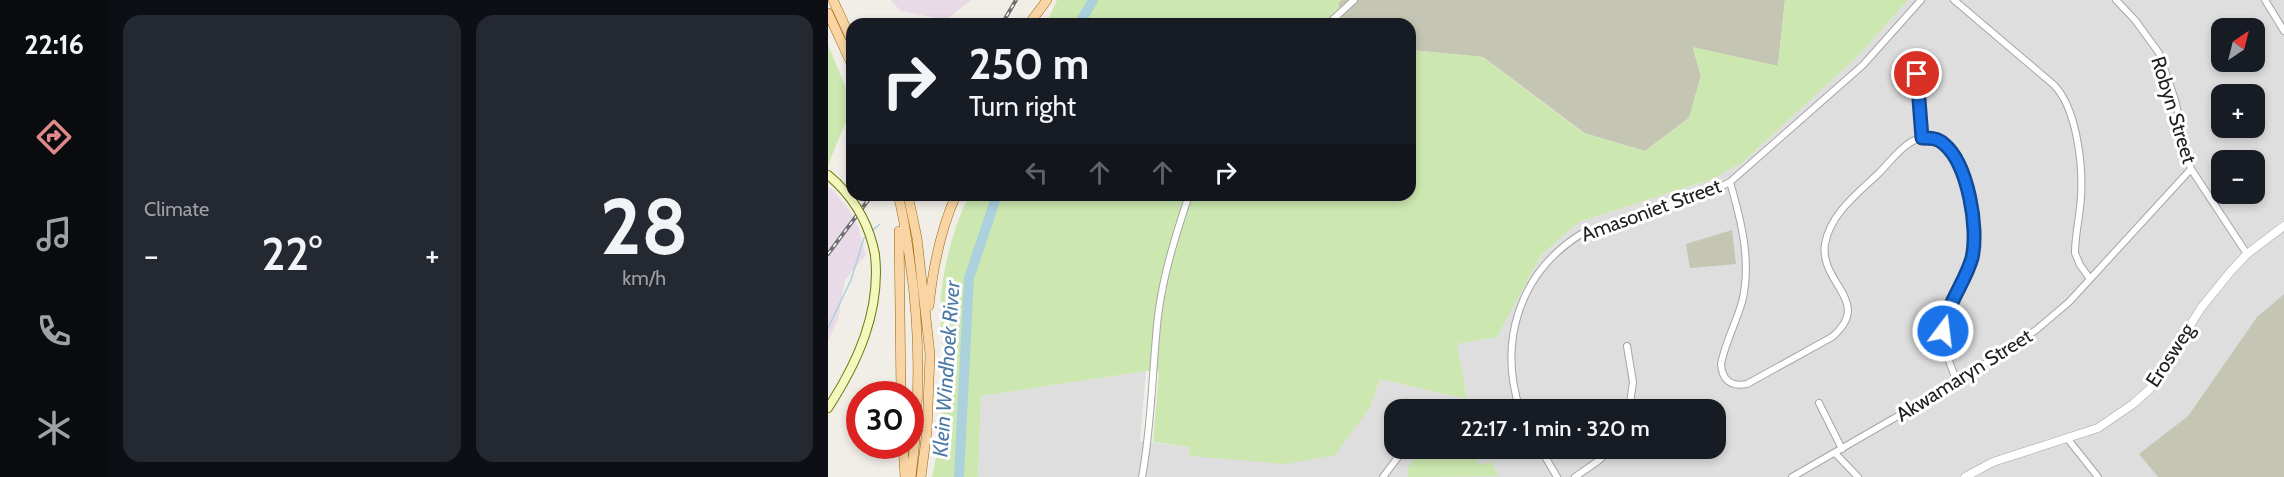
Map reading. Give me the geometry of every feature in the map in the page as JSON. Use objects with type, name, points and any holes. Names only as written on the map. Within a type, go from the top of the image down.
[{"type":"main road","points":[[833,0],[846,28]]},
{"type":"main road","points":[[1034,18],[1047,0]]},
{"type":"main road","points":[[1040,18],[1047,0]]},
{"type":"main road","points":[[828,13],[846,52]]},
{"type":"main road","points":[[828,175],[846,193]]},
{"type":"main road","points":[[828,408],[850,372],[868,328],[876,294],[875,255],[869,232],[853,201]]},
{"type":"main road","points":[[903,201],[928,321],[930,381],[921,477]]},
{"type":"main road","points":[[928,321],[936,251],[953,201]]},
{"type":"main road","points":[[899,231],[901,381]]},
{"type":"main road","points":[[911,477],[919,408],[917,314],[912,240]]},
{"type":"main road","points":[[904,459],[905,477]]},
{"type":"street","points":[[1334,18],[1354,0]]},
{"type":"street","name":"Amasoniet Street","points":[[1517,399],[1511,376],[1511,347],[1514,331],[1524,296],[1552,258],[1581,234],[1716,189],[1730,182],[1863,64],[1921,0]]},
{"type":"street","points":[[1954,0],[2054,85],[2067,102],[2074,126],[2082,178],[2075,253],[2090,279]]},
{"type":"street","name":"Robyn Street","points":[[2116,0],[2148,36],[2164,65],[2191,169],[2247,254]]},
{"type":"street","points":[[2265,0],[2284,31]]},
{"type":"street","points":[[1917,74],[1922,138]]},
{"type":"street","points":[[1730,182],[1742,235],[1746,270],[1742,301],[1721,364],[1721,372],[1732,384],[1741,385],[1747,384],[1832,337],[1845,323],[1849,309],[1847,301],[1827,266],[1825,258],[1827,237],[1837,216],[1910,144],[1922,138],[1931,138],[1944,144],[1956,159],[1964,178],[1972,217],[1972,255],[1948,308],[1943,331],[1945,346],[1957,382]]},
{"type":"street","name":"Akwamaryn Street","points":[[1792,477],[1957,382],[2036,330],[2069,302],[2191,169]]},
{"type":"street","points":[[1142,477],[1148,448],[1158,315],[1164,283],[1187,201]]},
{"type":"street","name":"Erosweg","points":[[1965,477],[1994,462],[2098,428],[2120,414],[2152,387],[2201,308],[2247,254],[2284,226]]},
{"type":"street","points":[[1627,346],[1633,382],[1631,399]]},
{"type":"street","points":[[1819,403],[1842,448]]},
{"type":"street","points":[[2067,438],[2098,477]]},
{"type":"street","points":[[1835,453],[1858,477]]},
{"type":"street","points":[[1383,477],[1397,459]]},
{"type":"street","points":[[1546,459],[1557,477]]},
{"type":"street","points":[[1575,477],[1600,459]]},
{"type":"shaded area","points":[[890,0],[971,0],[948,18],[936,18],[901,11]]},
{"type":"shaded area","points":[[1341,0],[1785,0],[1778,66],[1693,48],[1701,76],[1689,118],[1645,151],[1584,133],[1483,57],[1416,51],[1416,18],[1343,18],[1338,4]]},
{"type":"shaded area","points":[[1908,0],[2284,0],[2284,294],[2257,317],[2188,416],[2140,454],[2158,477],[978,477],[981,396],[1146,371],[1140,441],[1190,447],[1189,456],[1371,406],[1380,379],[1467,399],[1456,344],[1497,337],[1542,254],[1579,222],[1712,179],[1743,162],[1859,55]]},
{"type":"shaded area","points":[[828,188],[832,189],[850,211],[858,226],[866,255],[845,280],[838,319],[828,341]]},
{"type":"shaded area","points":[[1732,230],[1736,264],[1690,268],[1686,244]]},
{"type":"shaded area","points":[[2284,294],[2284,477],[2158,477],[2139,454],[2188,416],[2257,317]]},
{"type":"green space","points":[[1057,0],[1341,0],[1338,4],[1343,18],[1049,18]]},
{"type":"green space","points":[[1785,0],[1908,0],[1859,55],[1743,162],[1712,179],[1579,222],[1542,254],[1497,337],[1457,344],[1467,399],[1380,379],[1371,406],[1335,455],[1286,464],[1189,456],[1190,447],[1153,442],[1159,371],[1146,371],[981,396],[978,477],[932,477],[943,397],[941,292],[953,236],[966,201],[1416,201],[1416,51],[1483,57],[1583,133],[1645,151],[1689,118],[1701,76],[1693,47],[1778,66]]},
{"type":"green space","points":[[828,45],[846,88],[846,122],[828,165]]},
{"type":"green space","points":[[1415,459],[1477,459],[1479,465],[1491,462],[1499,476],[1408,477],[1410,465]]},
{"type":"waterway","name":"Klein Windhoek River","points":[[1082,18],[1093,0]]},
{"type":"waterway","name":"Klein Windhoek River","points":[[959,477],[969,278],[995,201]]},
{"type":"waterway","points":[[873,230],[880,224]]},
{"type":"waterway","points":[[828,328],[851,280],[864,238],[867,235]]},
{"type":"railway","points":[[1006,18],[1016,0]]},
{"type":"railway","points":[[828,254],[868,201]]},
{"type":"route","points":[[1917,74],[1922,138],[1938,140],[1956,159],[1964,178],[1972,217],[1974,245],[1970,264],[1948,308],[1943,331]]}]
